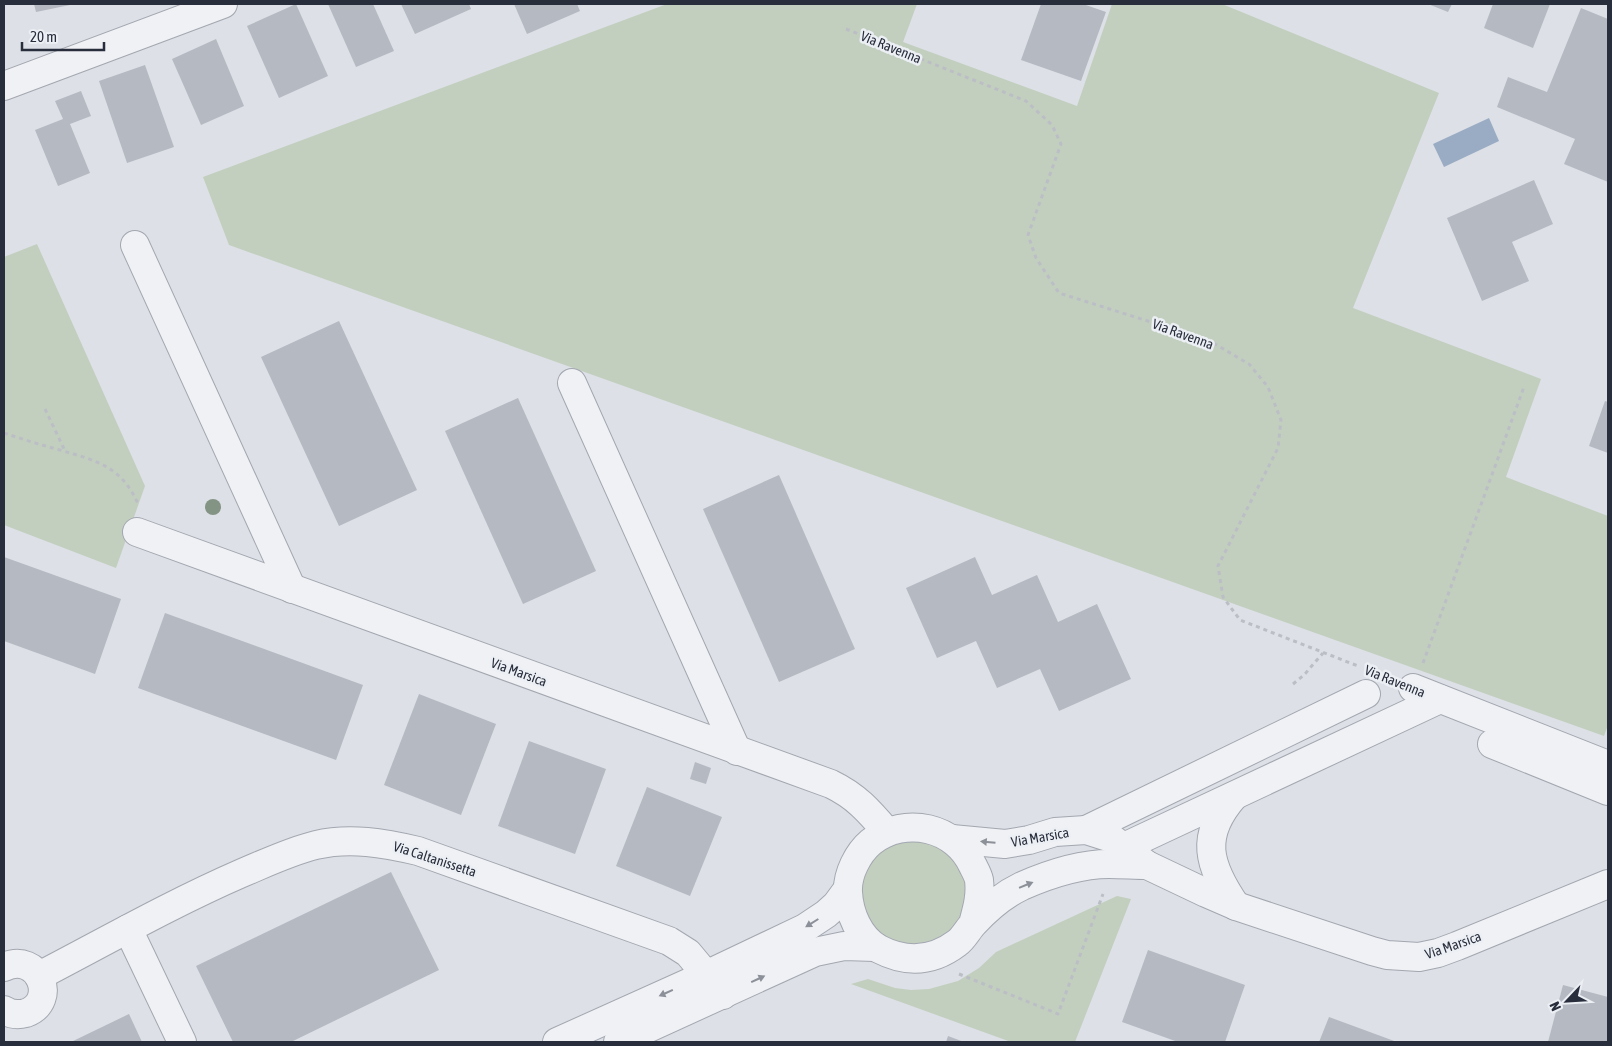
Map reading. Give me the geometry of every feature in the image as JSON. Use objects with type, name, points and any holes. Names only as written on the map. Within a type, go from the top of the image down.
[{"type":"street","points":[[4,86],[223,4]]},
{"type":"street","points":[[135,245],[292,589]]},
{"type":"street","points":[[572,383],[737,751]]},
{"type":"street","name":"Via Marsica","points":[[138,519],[292,589],[842,790],[863,804],[887,832]]},
{"type":"street","name":"Via Ravenna","points":[[1413,688],[1608,765]]},
{"type":"street","points":[[1086,830],[1366,694]]},
{"type":"street","points":[[1124,848],[1440,699]]},
{"type":"street","points":[[1315,718],[1330,751]]},
{"type":"street","points":[[1492,744],[1608,791]]},
{"type":"street","points":[[1234,796],[1218,817],[1211,837],[1212,851],[1219,878],[1236,906]]},
{"type":"street","points":[[908,826],[931,829],[952,839],[969,856],[979,878],[980,902],[973,924],[958,942],[939,955],[916,959],[894,957],[875,947],[861,933],[850,912],[848,890],[851,872],[859,856],[871,842],[887,832],[908,826]]},
{"type":"street","name":"Via Marsica","points":[[952,839],[1005,844],[1029,840],[1055,832],[1086,830],[1111,838],[1147,866],[1236,906],[1387,955],[1419,957],[1438,953],[1608,884]]},
{"type":"street","name":"Via Caltanissetta","points":[[40,976],[194,895],[276,859],[317,845],[364,841],[418,851],[662,939],[688,953],[715,985]]},
{"type":"street","name":"Via Marsica","points":[[973,924],[994,903],[1021,887],[1072,869],[1108,864],[1147,866]]},
{"type":"street","points":[[618,1042],[715,985],[816,922],[836,905],[848,890]]},
{"type":"street","points":[[128,929],[182,1042]]},
{"type":"street","points":[[557,1042],[715,985],[815,952],[844,946],[875,947]]},
{"type":"street","points":[[4,967],[18,963],[34,969],[40,976],[43,992],[36,1006],[22,1014],[14,1014],[4,1010]]},
{"type":"path","name":"Via Ravenna","points":[[846,29],[1026,100],[1052,125],[1061,144],[1028,235],[1036,258],[1059,293],[1208,340],[1249,364],[1268,387],[1281,420],[1278,448],[1218,566],[1223,597],[1240,620],[1359,667]]},
{"type":"path","points":[[1413,688],[1524,387]]},
{"type":"path","points":[[45,409],[65,452]]},
{"type":"path","points":[[4,434],[99,462],[108,467],[126,483],[133,493],[138,519]]},
{"type":"path","points":[[1293,684],[1304,675],[1323,653]]},
{"type":"path","points":[[957,974],[1058,1014],[1102,894]]},
{"type":"green space","points":[[667,4],[917,4],[903,42],[1077,106],[1112,4],[1222,4],[1439,93],[1353,308],[1541,379],[1506,477],[1608,516],[1608,725],[1604,736],[229,245],[203,177]]},
{"type":"green space","points":[[37,244],[145,486],[116,568],[4,525],[4,257]]},
{"type":"green space","points":[[914,839],[935,843],[952,855],[964,872],[968,893],[964,914],[952,931],[935,943],[914,947],[893,943],[876,931],[864,914],[860,893],[864,872],[876,855],[893,843]]},
{"type":"green space","points":[[1117,896],[1131,899],[1075,1042],[1011,1042],[851,984],[868,979],[895,988],[911,990],[929,989],[958,981],[979,968],[996,952]]},
{"type":"water","points":[[1489,118],[1499,141],[1444,167],[1433,144]]},
{"type":"building","points":[[34,4],[70,4],[70,5],[36,12]]},
{"type":"building","points":[[296,4],[328,76],[279,98],[247,26]]},
{"type":"building","points":[[328,4],[373,4],[394,51],[356,67]]},
{"type":"building","points":[[401,4],[469,4],[471,9],[415,34]]},
{"type":"building","points":[[514,4],[577,4],[580,11],[527,34]]},
{"type":"building","points":[[1041,4],[1083,4],[1106,12],[1081,81],[1021,60]]},
{"type":"building","points":[[1428,4],[1452,4],[1448,12]]},
{"type":"building","points":[[1493,4],[1550,4],[1533,48],[1484,28]]},
{"type":"building","points":[[1581,8],[1608,19],[1608,182],[1564,164],[1575,139],[1497,107],[1508,77],[1547,92]]},
{"type":"building","points":[[216,39],[244,106],[201,125],[172,59]]},
{"type":"building","points":[[145,65],[174,147],[127,163],[99,81]]},
{"type":"building","points":[[81,91],[91,116],[70,124],[90,173],[58,186],[35,130],[63,119],[55,101]]},
{"type":"building","points":[[1534,180],[1553,224],[1512,242],[1529,281],[1482,301],[1447,218]]},
{"type":"building","points":[[339,321],[417,490],[339,526],[261,357]]},
{"type":"building","points":[[518,398],[596,571],[523,604],[445,431]]},
{"type":"building","points":[[1605,401],[1608,402],[1608,453],[1589,446]]},
{"type":"building","points":[[779,475],[855,649],[779,682],[703,509]]},
{"type":"building","points":[[4,557],[121,599],[95,674],[4,641]]},
{"type":"building","points":[[975,557],[992,595],[1037,575],[1058,622],[1097,604],[1131,679],[1059,711],[1040,669],[997,688],[976,641],[937,658],[906,588]]},
{"type":"building","points":[[165,613],[363,685],[336,760],[138,688]]},
{"type":"building","points":[[419,694],[496,724],[461,815],[384,785]]},
{"type":"building","points":[[529,741],[606,769],[575,854],[498,826]]},
{"type":"building","points":[[695,762],[711,768],[706,784],[690,779]]},
{"type":"building","points":[[647,787],[722,817],[690,896],[616,866]]},
{"type":"building","points":[[391,872],[439,970],[291,1042],[233,1042],[196,966]]},
{"type":"building","points":[[1148,950],[1245,985],[1225,1042],[1178,1042],[1122,1022]]},
{"type":"building","points":[[1563,985],[1608,997],[1608,1042],[1548,1042]]},
{"type":"building","points":[[129,1014],[142,1042],[71,1042]]},
{"type":"building","points":[[1329,1017],[1397,1042],[1319,1042]]},
{"type":"building","points":[[948,1036],[964,1042],[946,1042]]}]
